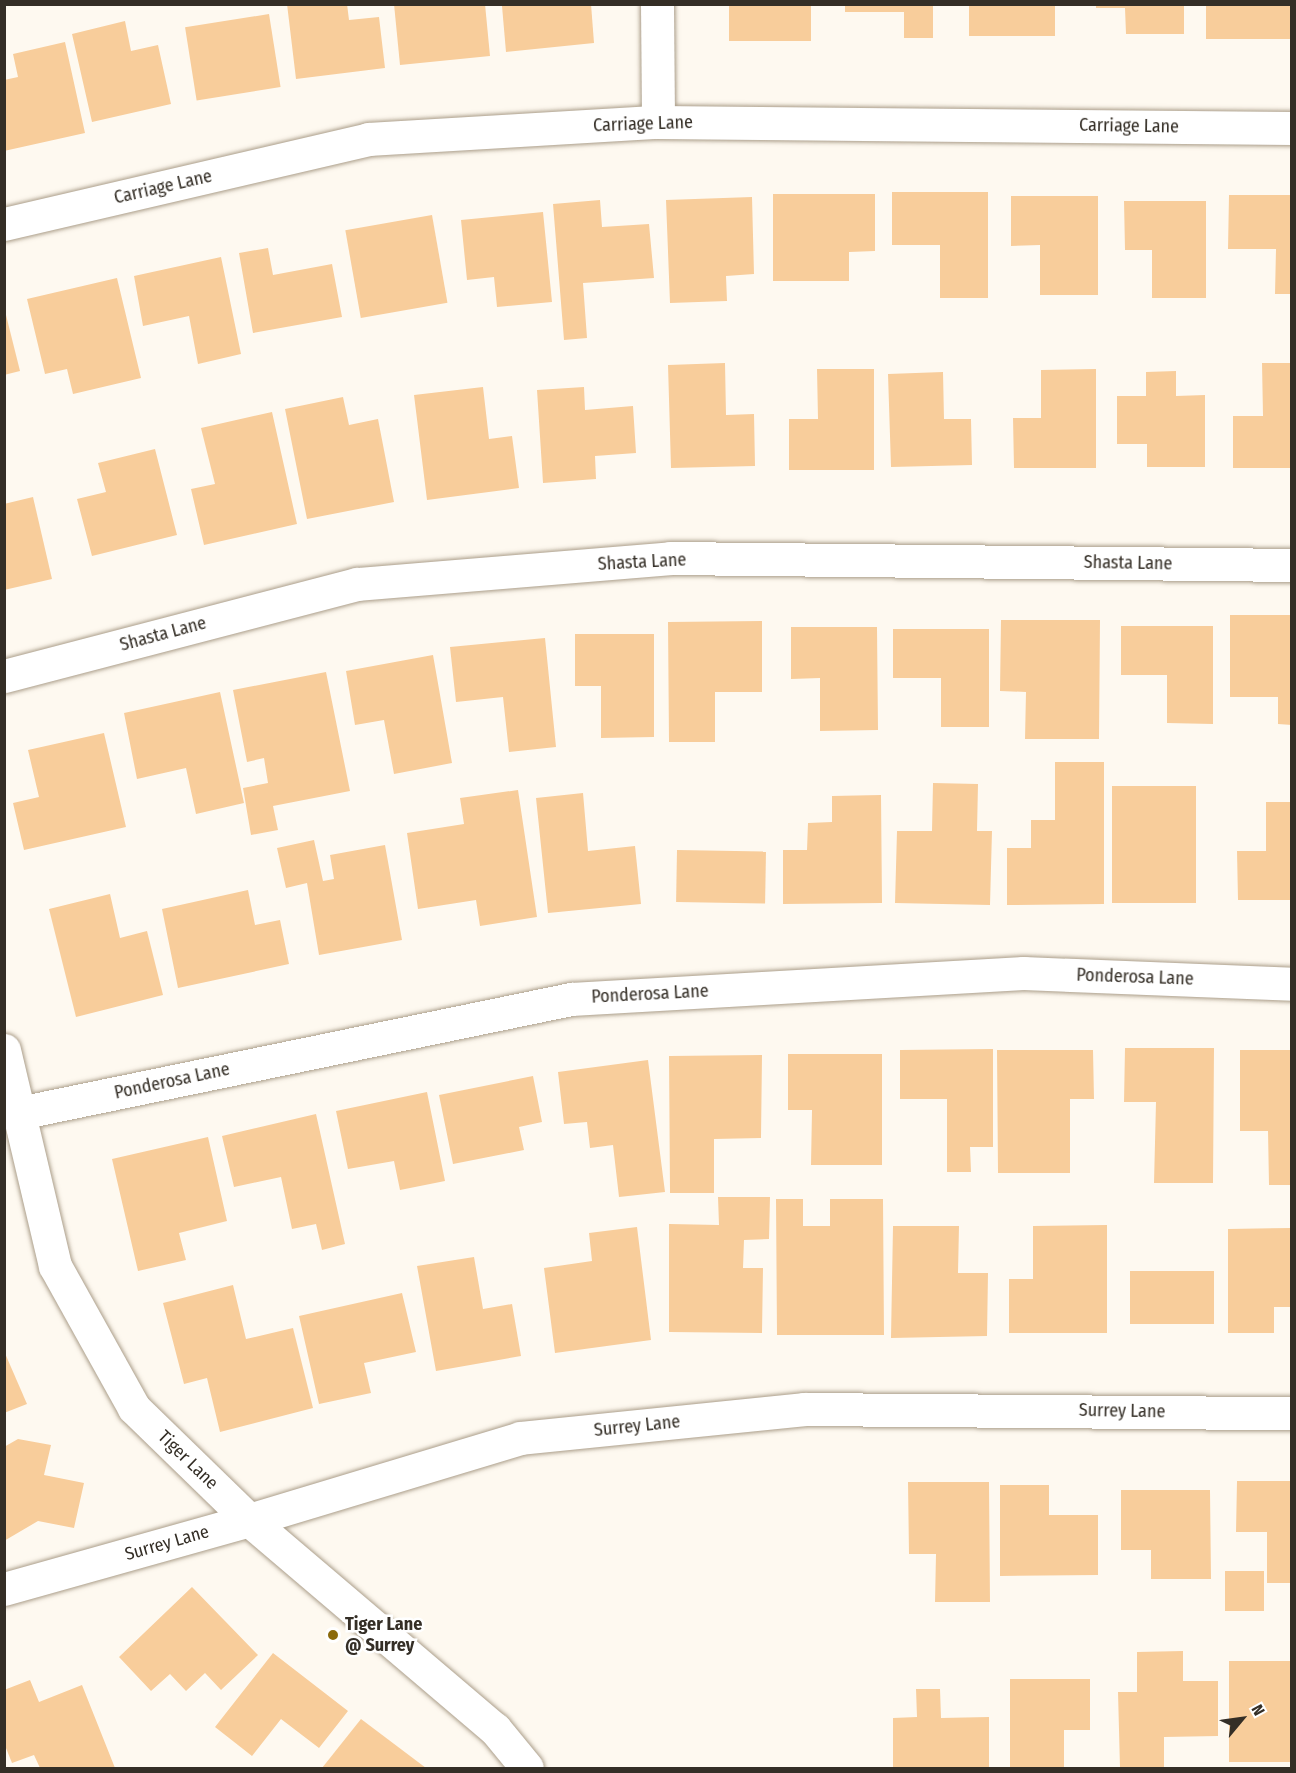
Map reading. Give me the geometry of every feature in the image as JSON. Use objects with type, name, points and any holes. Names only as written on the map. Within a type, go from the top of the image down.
[{"type":"street","points":[[657,4],[658,122]]},
{"type":"street","name":"Carriage Lane","points":[[4,224],[368,139],[658,122],[1292,128]]},
{"type":"street","name":"Shasta Lane","points":[[4,676],[357,584],[670,558],[1292,565]]},
{"type":"street","name":"Ponderosa Lane","points":[[19,1113],[572,999],[1023,973],[1292,984]]},
{"type":"street","name":"Tiger Lane","points":[[4,1050],[55,1266],[134,1408],[249,1520],[495,1729],[527,1768]]},
{"type":"street","name":"Surrey Lane","points":[[4,1589],[249,1520],[520,1438],[804,1408],[1292,1413]]},
{"type":"building","points":[[287,4],[347,4],[349,20],[379,17],[385,68],[296,79]]},
{"type":"building","points":[[394,4],[485,4],[490,56],[400,65]]},
{"type":"building","points":[[591,4],[594,43],[506,52],[502,6]]},
{"type":"building","points":[[729,4],[811,4],[811,41],[729,41]]},
{"type":"building","points":[[845,4],[933,4],[933,38],[904,38],[904,12],[845,12]]},
{"type":"building","points":[[969,4],[1055,4],[1055,36],[969,36]]},
{"type":"building","points":[[1096,4],[1184,4],[1184,34],[1126,34],[1125,8],[1096,8]]},
{"type":"building","points":[[1206,4],[1292,4],[1292,39],[1206,39]]},
{"type":"building","points":[[269,14],[281,87],[197,100],[185,27]]},
{"type":"building","points":[[125,21],[131,51],[158,45],[171,104],[92,122],[72,34]]},
{"type":"building","points":[[65,42],[85,133],[4,151],[4,80],[18,77],[13,54]]},
{"type":"building","points":[[892,192],[988,192],[988,298],[940,298],[940,245],[892,245]]},
{"type":"building","points":[[773,194],[875,194],[875,251],[849,252],[849,281],[773,281]]},
{"type":"building","points":[[1229,195],[1292,195],[1292,294],[1275,294],[1276,249],[1228,249]]},
{"type":"building","points":[[1011,196],[1098,196],[1098,295],[1040,295],[1040,245],[1011,246]]},
{"type":"building","points":[[752,197],[754,274],[726,276],[727,301],[670,303],[666,200]]},
{"type":"building","points":[[600,200],[602,227],[649,224],[654,278],[583,283],[587,338],[564,340],[553,204]]},
{"type":"building","points":[[1124,201],[1206,201],[1206,298],[1152,298],[1152,250],[1125,250]]},
{"type":"building","points":[[543,212],[552,302],[497,307],[494,277],[467,280],[461,220]]},
{"type":"building","points":[[432,215],[447,303],[361,318],[345,230]]},
{"type":"building","points":[[268,248],[273,275],[332,264],[342,317],[253,333],[239,253]]},
{"type":"building","points":[[221,257],[241,354],[198,364],[189,316],[143,326],[134,276]]},
{"type":"building","points":[[117,278],[141,378],[73,394],[67,369],[45,374],[27,299]]},
{"type":"building","points":[[4,307],[20,371],[4,375]]},
{"type":"building","points":[[725,363],[726,415],[754,414],[755,466],[671,468],[668,365]]},
{"type":"building","points":[[1262,363],[1292,363],[1292,468],[1233,468],[1233,416],[1263,416]]},
{"type":"building","points":[[817,369],[874,369],[874,470],[789,470],[789,419],[818,419]]},
{"type":"building","points":[[1096,369],[1096,468],[1014,468],[1013,418],[1041,418],[1041,370]]},
{"type":"building","points":[[1176,371],[1176,396],[1205,395],[1205,467],[1147,467],[1147,444],[1117,444],[1117,396],[1146,396],[1146,372]]},
{"type":"building","points":[[943,372],[944,419],[971,419],[972,465],[891,467],[888,374]]},
{"type":"building","points":[[483,387],[489,439],[512,436],[519,488],[427,500],[414,395]]},
{"type":"building","points":[[584,387],[585,410],[633,406],[636,453],[595,456],[596,479],[543,483],[537,390]]},
{"type":"building","points":[[343,397],[349,425],[378,419],[394,502],[307,519],[285,409]]},
{"type":"building","points":[[272,412],[297,524],[204,545],[191,489],[215,484],[201,428]]},
{"type":"building","points":[[155,449],[177,535],[92,556],[77,499],[106,492],[98,463]]},
{"type":"building","points":[[33,497],[52,579],[4,590],[4,504]]},
{"type":"building","points":[[1230,615],[1292,615],[1292,725],[1278,724],[1278,697],[1230,697]]},
{"type":"building","points":[[1001,620],[1100,620],[1099,739],[1025,739],[1026,692],[1000,691]]},
{"type":"building","points":[[762,621],[762,692],[715,692],[715,742],[669,742],[668,622]]},
{"type":"building","points":[[1121,626],[1213,626],[1213,724],[1167,723],[1167,675],[1121,675]]},
{"type":"building","points":[[791,627],[877,627],[878,730],[820,731],[820,678],[791,679]]},
{"type":"building","points":[[893,629],[989,629],[989,727],[941,727],[941,678],[893,678]]},
{"type":"building","points":[[575,634],[654,634],[654,737],[601,738],[601,686],[575,686]]},
{"type":"building","points":[[545,638],[556,747],[509,752],[503,697],[456,702],[450,647]]},
{"type":"building","points":[[433,655],[452,763],[394,774],[384,720],[355,725],[346,671]]},
{"type":"building","points":[[326,672],[350,791],[273,806],[278,830],[251,835],[243,788],[268,783],[264,758],[247,762],[233,690]]},
{"type":"building","points":[[220,692],[244,803],[196,814],[186,768],[137,779],[124,713]]},
{"type":"building","points":[[104,733],[126,827],[24,850],[13,803],[39,797],[28,750]]},
{"type":"building","points":[[1055,762],[1104,762],[1104,904],[1007,905],[1007,848],[1031,848],[1031,820],[1055,820]]},
{"type":"building","points":[[933,783],[978,784],[977,831],[992,831],[990,905],[895,903],[897,831],[932,831]]},
{"type":"building","points":[[1112,786],[1196,786],[1196,903],[1112,903]]},
{"type":"building","points":[[518,790],[537,917],[480,926],[476,900],[418,909],[407,833],[464,824],[460,798]]},
{"type":"building","points":[[583,793],[588,851],[635,846],[641,904],[548,913],[536,798]]},
{"type":"building","points":[[881,795],[882,903],[783,904],[783,850],[807,850],[808,823],[832,822],[832,796]]},
{"type":"building","points":[[1266,802],[1292,802],[1292,900],[1238,900],[1237,851],[1266,851]]},
{"type":"building","points":[[314,840],[323,881],[334,879],[330,855],[385,845],[402,940],[319,955],[307,883],[286,888],[277,848]]},
{"type":"building","points":[[677,850],[766,852],[765,904],[676,902]]},
{"type":"building","points":[[248,890],[255,925],[280,920],[289,964],[178,988],[162,909]]},
{"type":"building","points":[[110,894],[120,938],[147,931],[163,995],[76,1017],[49,909]]},
{"type":"building","points":[[1125,1048],[1214,1048],[1213,1183],[1154,1183],[1156,1102],[1124,1102]]},
{"type":"building","points":[[993,1049],[993,1147],[970,1147],[971,1172],[947,1172],[947,1099],[900,1099],[900,1050]]},
{"type":"building","points":[[997,1050],[1093,1050],[1094,1099],[1070,1099],[1070,1173],[998,1173]]},
{"type":"building","points":[[1240,1050],[1292,1050],[1292,1185],[1269,1185],[1268,1131],[1240,1131]]},
{"type":"building","points":[[788,1054],[882,1054],[882,1165],[811,1165],[812,1110],[788,1110]]},
{"type":"building","points":[[762,1055],[761,1138],[714,1139],[714,1193],[670,1193],[669,1056]]},
{"type":"building","points":[[648,1060],[665,1192],[619,1197],[613,1145],[590,1148],[587,1122],[564,1124],[558,1072]]},
{"type":"building","points":[[533,1076],[542,1122],[519,1127],[524,1150],[453,1164],[439,1095]]},
{"type":"building","points":[[427,1092],[445,1181],[400,1190],[394,1161],[348,1169],[336,1111]]},
{"type":"building","points":[[316,1114],[345,1244],[322,1250],[316,1224],[292,1229],[281,1177],[234,1187],[222,1136]]},
{"type":"building","points":[[208,1137],[227,1221],[179,1233],[186,1260],[138,1271],[112,1159]]},
{"type":"building","points":[[718,1197],[770,1197],[769,1239],[744,1240],[743,1268],[763,1268],[762,1333],[669,1332],[669,1224],[719,1225]]},
{"type":"building","points":[[776,1199],[803,1199],[803,1226],[830,1226],[830,1199],[883,1199],[884,1335],[777,1335]]},
{"type":"building","points":[[1107,1225],[1107,1333],[1009,1333],[1009,1279],[1033,1279],[1033,1226]]},
{"type":"building","points":[[893,1226],[959,1226],[958,1273],[988,1273],[987,1336],[891,1338]]},
{"type":"building","points":[[637,1227],[651,1340],[555,1353],[544,1268],[592,1261],[589,1233]]},
{"type":"building","points":[[1292,1228],[1292,1307],[1274,1307],[1274,1333],[1228,1333],[1228,1229]]},
{"type":"building","points":[[474,1257],[483,1309],[512,1304],[521,1356],[436,1371],[417,1266]]},
{"type":"building","points":[[1130,1271],[1214,1271],[1214,1324],[1130,1324]]},
{"type":"building","points":[[233,1285],[246,1339],[293,1328],[313,1408],[220,1432],[207,1378],[184,1384],[163,1303]]},
{"type":"building","points":[[402,1293],[416,1352],[364,1363],[371,1393],[319,1404],[299,1316]]},
{"type":"building","points":[[4,1351],[27,1404],[4,1413]]},
{"type":"building","points":[[18,1439],[51,1445],[44,1475],[84,1483],[74,1528],[38,1521],[4,1541],[4,1447]]},
{"type":"building","points":[[1237,1481],[1292,1481],[1292,1583],[1267,1583],[1267,1532],[1236,1532]]},
{"type":"building","points":[[908,1482],[989,1482],[990,1602],[935,1602],[936,1554],[909,1554]]},
{"type":"building","points":[[1000,1485],[1049,1485],[1049,1515],[1098,1515],[1098,1575],[1000,1576]]},
{"type":"building","points":[[1121,1490],[1210,1490],[1211,1579],[1151,1579],[1151,1550],[1121,1550]]},
{"type":"building","points":[[1225,1571],[1264,1571],[1264,1611],[1225,1611]]},
{"type":"building","points":[[192,1587],[258,1655],[221,1690],[205,1673],[186,1691],[170,1674],[151,1691],[119,1657]]},
{"type":"building","points":[[1183,1651],[1183,1681],[1218,1681],[1218,1736],[1164,1737],[1164,1768],[1120,1768],[1118,1692],[1137,1692],[1137,1652]]},
{"type":"building","points":[[273,1653],[348,1711],[319,1748],[281,1719],[252,1756],[215,1727]]},
{"type":"building","points":[[1229,1661],[1292,1661],[1292,1762],[1229,1762]]},
{"type":"building","points":[[1010,1679],[1090,1679],[1090,1730],[1064,1730],[1064,1768],[1010,1768]]},
{"type":"building","points":[[30,1680],[39,1702],[82,1685],[115,1768],[40,1768],[34,1755],[12,1763],[4,1743],[4,1690]]},
{"type":"building","points":[[916,1689],[940,1689],[941,1718],[989,1717],[989,1768],[893,1768],[893,1718],[917,1717]]},
{"type":"building","points":[[361,1719],[426,1768],[322,1768]]},
{"type":"place","name":"Tiger Lane @ Surrey","points":[[333,1635]]}]
